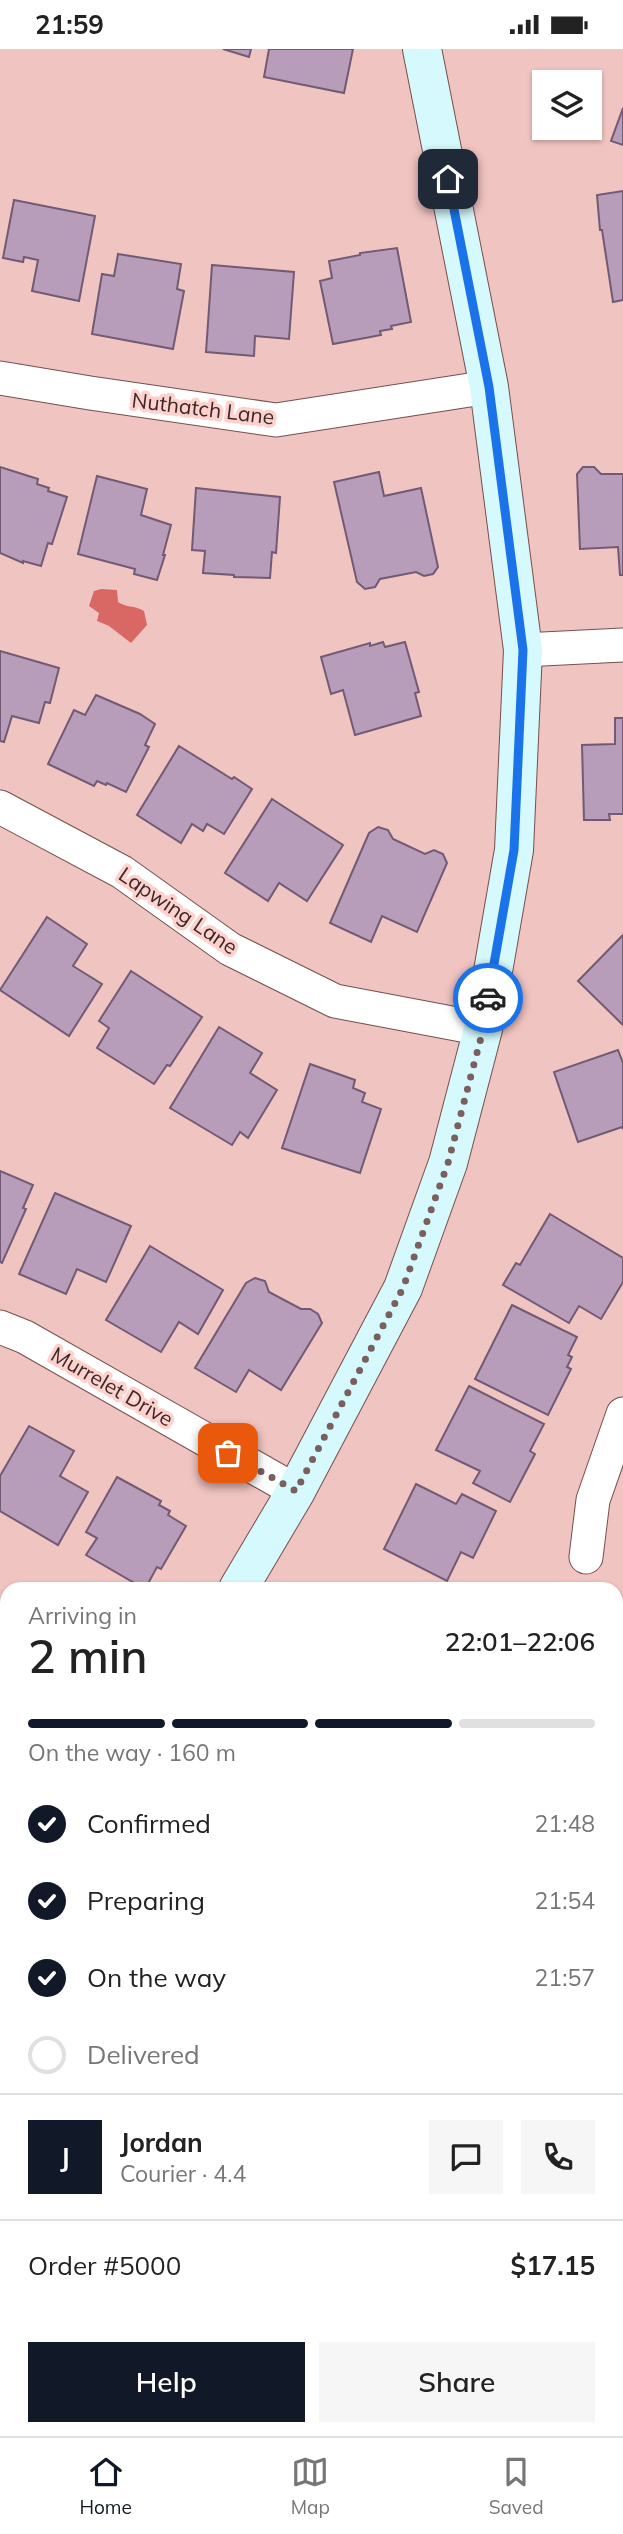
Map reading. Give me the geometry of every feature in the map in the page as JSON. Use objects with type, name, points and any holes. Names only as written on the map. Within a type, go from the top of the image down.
[{"type":"street","points":[[242,1582],[296,1491],[403,1288],[448,1163],[483,1030],[514,850],[523,650],[489,387],[422,49]]},
{"type":"street","name":"Nuthatch Lane","points":[[0,378],[276,420],[489,387]]},
{"type":"street","points":[[523,650],[623,645]]},
{"type":"street","name":"Lapwing Lane","points":[[0,807],[122,872],[230,949],[335,1001],[483,1030]]},
{"type":"street","name":"Murrelet Drive","points":[[0,1327],[25,1337],[296,1491]]},
{"type":"street","points":[[586,1557],[593,1500],[623,1415]]},
{"type":"shaded area","points":[[117,590],[118,602],[144,611],[147,625],[131,643],[109,626],[97,621],[99,613],[89,606],[94,591]]},
{"type":"building","points":[[223,49],[251,49],[249,57]]},
{"type":"building","points":[[269,49],[353,49],[344,93],[264,77]]},
{"type":"building","points":[[623,108],[623,145],[611,141]]},
{"type":"building","points":[[623,191],[623,300],[613,302],[600,230],[597,195]]},
{"type":"building","points":[[14,200],[95,216],[79,301],[32,291],[38,260],[24,257],[23,262],[3,258]]},
{"type":"building","points":[[397,248],[411,322],[391,326],[392,329],[380,331],[381,335],[333,344],[320,281],[332,278],[329,261]]},
{"type":"building","points":[[118,254],[181,264],[177,289],[184,291],[173,349],[92,334],[102,274],[114,276]]},
{"type":"building","points":[[212,265],[294,272],[289,339],[255,336],[254,356],[206,352]]},
{"type":"building","points":[[0,467],[38,479],[37,484],[49,488],[48,491],[67,497],[52,544],[48,543],[41,566],[23,563],[0,553]]},
{"type":"building","points":[[583,467],[594,467],[601,474],[623,474],[623,575],[620,575],[618,547],[580,549],[577,474]]},
{"type":"building","points":[[379,472],[384,496],[421,488],[438,567],[433,574],[424,576],[416,572],[380,579],[375,587],[365,589],[357,582],[334,482]]},
{"type":"building","points":[[97,476],[147,489],[141,515],[171,525],[157,580],[134,574],[135,569],[78,554]]},
{"type":"building","points":[[196,488],[280,497],[276,553],[272,552],[270,578],[203,573],[205,551],[192,550]]},
{"type":"building","points":[[383,642],[385,647],[405,642],[419,692],[415,693],[421,716],[355,735],[343,690],[331,694],[321,657]]},
{"type":"building","points":[[0,651],[59,668],[50,703],[45,702],[39,723],[12,716],[4,742],[0,741]]},
{"type":"building","points":[[96,695],[140,714],[155,724],[145,745],[149,747],[126,792],[97,781],[94,786],[48,764],[74,710],[85,715]]},
{"type":"building","points":[[615,718],[623,718],[623,814],[609,814],[610,820],[584,820],[582,745],[615,744]]},
{"type":"building","points":[[179,746],[252,789],[224,834],[207,824],[203,831],[192,824],[181,843],[137,815]]},
{"type":"building","points":[[272,799],[343,845],[307,901],[279,883],[268,901],[225,873]]},
{"type":"building","points":[[378,827],[388,830],[393,839],[425,854],[434,850],[443,854],[447,863],[417,932],[382,916],[371,942],[330,923],[369,833]]},
{"type":"building","points":[[47,917],[87,944],[73,966],[102,984],[69,1036],[0,990]]},
{"type":"building","points":[[623,935],[623,1025],[578,981]]},
{"type":"building","points":[[131,971],[202,1017],[170,1066],[167,1065],[154,1084],[97,1048],[109,1028],[99,1021]]},
{"type":"building","points":[[219,1027],[262,1053],[250,1073],[277,1090],[248,1138],[240,1132],[232,1145],[170,1108]]},
{"type":"building","points":[[618,1050],[623,1063],[623,1129],[622,1127],[578,1142],[554,1072]]},
{"type":"building","points":[[310,1064],[355,1080],[353,1088],[365,1093],[362,1102],[381,1109],[360,1173],[282,1148]]},
{"type":"building","points":[[0,1171],[33,1185],[23,1208],[26,1209],[2,1263],[0,1262]]},
{"type":"building","points":[[55,1193],[131,1226],[106,1282],[77,1269],[66,1294],[19,1274]]},
{"type":"building","points":[[550,1214],[623,1258],[623,1282],[601,1319],[579,1306],[569,1323],[503,1285],[516,1263],[520,1265]]},
{"type":"building","points":[[150,1246],[223,1290],[198,1334],[179,1322],[161,1352],[106,1320]]},
{"type":"building","points":[[255,1278],[265,1281],[269,1292],[301,1309],[310,1309],[318,1314],[322,1323],[281,1390],[249,1370],[236,1392],[195,1368],[246,1283]]},
{"type":"building","points":[[512,1305],[577,1337],[568,1355],[572,1357],[567,1367],[571,1369],[548,1415],[475,1379]]},
{"type":"building","points":[[469,1386],[544,1424],[530,1451],[535,1454],[510,1502],[473,1483],[480,1471],[436,1450]]},
{"type":"building","points":[[29,1426],[74,1451],[60,1476],[88,1492],[58,1545],[0,1511],[0,1476]]},
{"type":"building","points":[[117,1477],[161,1501],[159,1505],[170,1511],[168,1515],[186,1526],[161,1569],[157,1567],[149,1582],[133,1582],[86,1555],[97,1538],[86,1532]]},
{"type":"building","points":[[416,1484],[456,1504],[462,1494],[496,1511],[473,1558],[461,1552],[447,1581],[384,1549]]},
{"type":"way so far","points":[[228,1453],[296,1491],[403,1288],[448,1163],[483,1030],[488,998]]},
{"type":"route","points":[[448,179],[489,387],[523,650],[514,850],[488,998]]}]
